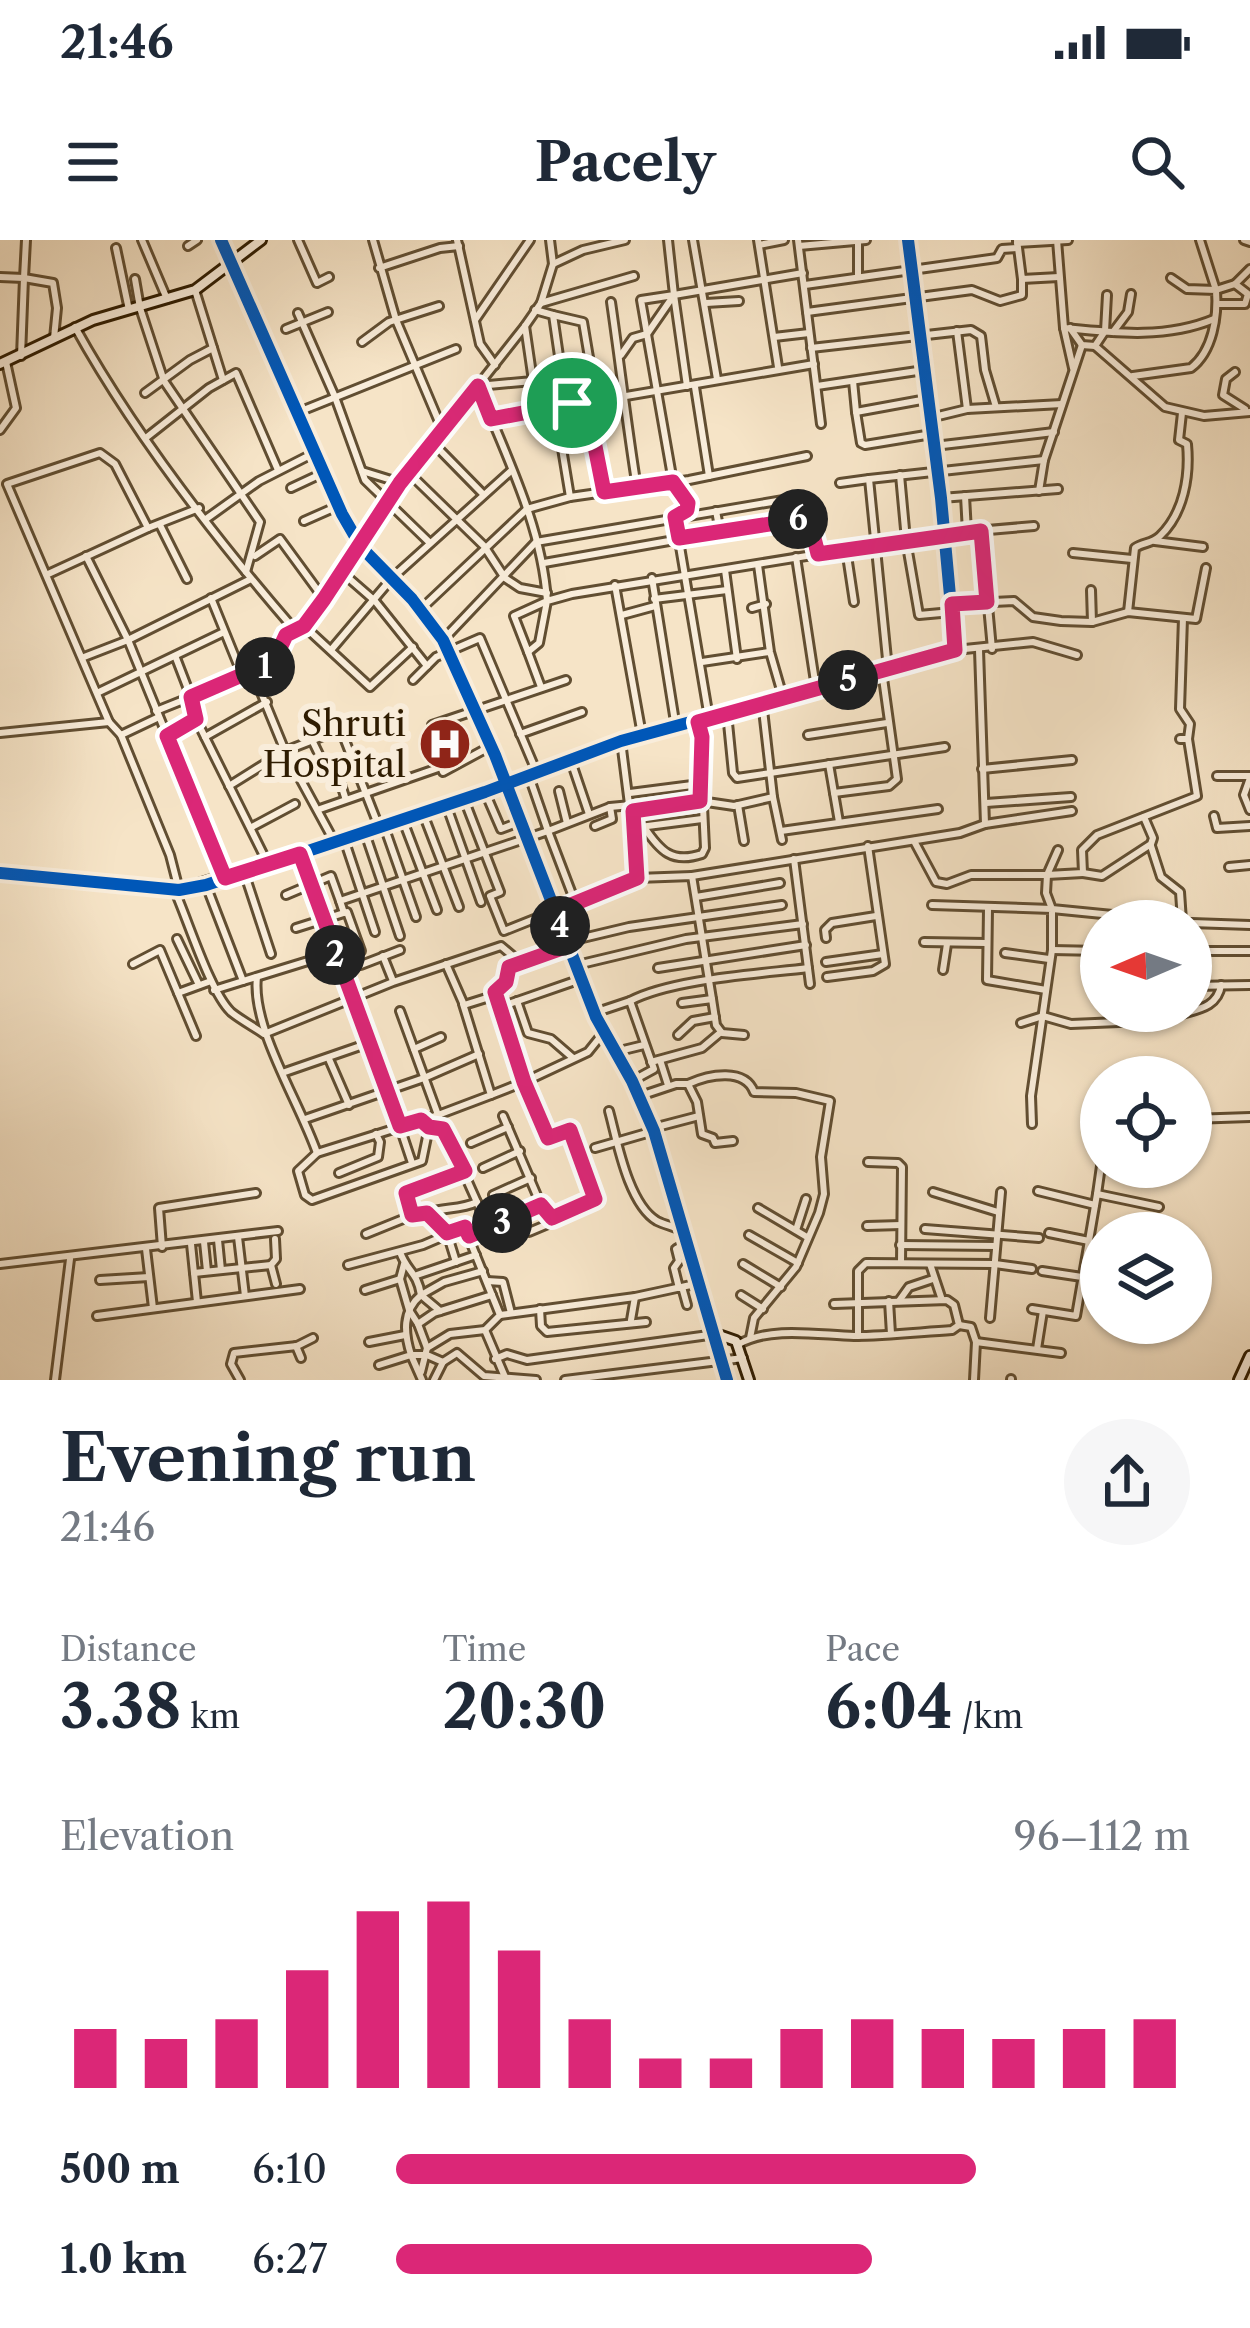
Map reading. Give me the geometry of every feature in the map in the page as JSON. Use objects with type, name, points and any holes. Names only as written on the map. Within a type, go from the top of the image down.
[{"type":"street","points":[[21,356],[26,240]]},
{"type":"street","points":[[142,240],[167,299]]},
{"type":"street","points":[[188,246],[197,240]]},
{"type":"street","points":[[221,240],[338,506],[361,547],[443,640],[491,746],[594,1012],[654,1130],[728,1380]]},
{"type":"street","points":[[0,430],[16,408],[3,363],[75,327],[195,290],[261,240]]},
{"type":"street","points":[[298,240],[316,283],[329,277]]},
{"type":"street","points":[[373,240],[396,320],[442,429]]},
{"type":"street","points":[[121,735],[191,697],[274,661],[286,635],[304,626],[344,574],[400,483],[525,326],[538,306],[553,264],[550,240]]},
{"type":"street","points":[[553,264],[583,245],[625,240]]},
{"type":"street","points":[[668,240],[674,295],[710,476]]},
{"type":"street","points":[[692,240],[717,379]]},
{"type":"street","points":[[778,367],[758,243],[784,240]]},
{"type":"street","points":[[821,424],[799,243],[861,240],[859,276]]},
{"type":"street","points":[[908,240],[955,650]]},
{"type":"street","points":[[805,285],[997,258],[1002,249],[1017,244],[1068,240]]},
{"type":"street","points":[[1133,376],[1197,364],[1209,344],[1216,290],[1200,240]]},
{"type":"street","points":[[1057,241],[1075,372]]},
{"type":"street","points":[[475,320],[527,242]]},
{"type":"street","points":[[379,268],[458,243],[480,344],[495,365]]},
{"type":"street","points":[[807,312],[972,290],[1000,301],[1022,296],[1017,244]]},
{"type":"street","points":[[116,248],[164,382],[260,522],[249,576]]},
{"type":"street","points":[[1171,278],[1187,289],[1216,290],[1235,284],[1250,269]]},
{"type":"street","points":[[675,517],[687,510],[688,503],[673,482],[641,300],[803,273]]},
{"type":"street","points":[[538,306],[634,275]]},
{"type":"street","points":[[0,277],[52,283],[57,308],[54,338]]},
{"type":"street","points":[[1022,279],[1059,277]]},
{"type":"street","points":[[135,309],[136,279]]},
{"type":"street","points":[[1217,304],[1248,301],[1248,294],[1235,284]]},
{"type":"street","points":[[195,290],[223,380]]},
{"type":"street","points":[[1095,346],[1128,312],[1131,294]]},
{"type":"street","points":[[616,334],[632,338],[647,334],[674,295]]},
{"type":"street","points":[[1107,295],[1109,331]]},
{"type":"street","points":[[706,303],[739,301]]},
{"type":"street","points":[[611,302],[637,488]]},
{"type":"street","points":[[362,342],[396,320],[439,306]]},
{"type":"street","points":[[538,306],[583,322],[596,399]]},
{"type":"street","points":[[286,329],[328,312]]},
{"type":"street","points":[[298,313],[370,488],[430,543]]},
{"type":"street","points":[[553,315],[566,404]]},
{"type":"street","points":[[1067,328],[1163,332],[1214,319]]},
{"type":"street","points":[[478,386],[533,381],[525,326]]},
{"type":"street","points":[[75,327],[97,367],[206,519],[294,629]]},
{"type":"street","points":[[1067,328],[1082,345],[1095,346],[1166,406],[1204,416],[1249,411]]},
{"type":"street","points":[[811,348],[971,330],[980,336],[996,407]]},
{"type":"street","points":[[957,331],[968,409]]},
{"type":"street","points":[[775,337],[809,333]]},
{"type":"street","points":[[621,355],[632,338]]},
{"type":"street","points":[[1039,490],[1044,460],[1082,345]]},
{"type":"street","points":[[145,393],[213,349]]},
{"type":"street","points":[[296,413],[456,349]]},
{"type":"street","points":[[491,419],[814,364]]},
{"type":"street","points":[[817,386],[924,370]]},
{"type":"street","points":[[1235,372],[1226,379],[1223,395],[1249,411]]},
{"type":"street","points":[[147,437],[236,373],[278,470]]},
{"type":"street","points":[[854,381],[863,445],[932,434]]},
{"type":"street","points":[[478,386],[544,563],[547,597],[539,643],[527,652]]},
{"type":"street","points":[[856,412],[928,399]]},
{"type":"street","points":[[586,401],[604,492]]},
{"type":"street","points":[[930,418],[968,409],[1062,404]]},
{"type":"street","points":[[555,406],[570,497]]},
{"type":"street","points":[[1155,541],[1186,490],[1190,468],[1187,444],[1180,440],[1182,412]]},
{"type":"street","points":[[934,446],[1054,432]]},
{"type":"street","points":[[561,438],[593,439]]},
{"type":"street","points":[[433,443],[482,493]]},
{"type":"street","points":[[148,528],[115,464],[100,453],[7,484],[110,722],[121,735],[170,855],[177,890],[212,986],[231,1011],[264,1034]]},
{"type":"street","points":[[206,519],[278,470],[314,453]]},
{"type":"street","points":[[420,610],[527,509],[570,497],[807,456]]},
{"type":"street","points":[[840,483],[1044,460]]},
{"type":"street","points":[[331,650],[392,578],[512,470]]},
{"type":"street","points":[[362,471],[400,483]]},
{"type":"street","points":[[409,472],[484,546],[505,578],[547,597]]},
{"type":"street","points":[[291,488],[323,473]]},
{"type":"street","points":[[901,475],[919,615],[1014,601],[1034,616],[1092,622],[1128,612],[1199,616],[1206,568]]},
{"type":"street","points":[[833,793],[895,783],[869,479]]},
{"type":"street","points":[[941,498],[1058,489]]},
{"type":"street","points":[[964,496],[968,532]]},
{"type":"street","points":[[443,640],[536,542],[800,497]]},
{"type":"street","points":[[304,521],[338,506]]},
{"type":"street","points":[[46,575],[199,508]]},
{"type":"street","points":[[716,511],[720,532]]},
{"type":"street","points":[[675,517],[710,718]]},
{"type":"street","points":[[544,563],[809,518],[818,554]]},
{"type":"street","points":[[160,525],[188,579]]},
{"type":"street","points":[[542,687],[514,616],[547,597],[874,544],[1034,526]]},
{"type":"street","points":[[981,531],[992,649]]},
{"type":"street","points":[[252,558],[280,539],[324,599]]},
{"type":"street","points":[[1128,612],[1137,545],[1155,541],[1203,547]]},
{"type":"street","points":[[847,549],[854,602]]},
{"type":"street","points":[[1073,553],[1132,559]]},
{"type":"street","points":[[86,556],[128,640],[225,878]]},
{"type":"street","points":[[796,557],[816,688]]},
{"type":"street","points":[[758,564],[770,652],[783,697]]},
{"type":"street","points":[[725,570],[737,658]]},
{"type":"street","points":[[344,574],[375,601],[427,666]]},
{"type":"street","points":[[84,658],[249,576]]},
{"type":"street","points":[[652,578],[676,728]]},
{"type":"street","points":[[615,585],[642,735]]},
{"type":"street","points":[[622,615],[655,603],[727,590]]},
{"type":"street","points":[[1091,590],[1092,622]]},
{"type":"street","points":[[211,598],[243,677]]},
{"type":"street","points":[[752,608],[766,604]]},
{"type":"street","points":[[1082,873],[1082,850],[1097,835],[1197,796],[1184,739],[1190,724],[1180,709],[1183,618]]},
{"type":"street","points":[[304,626],[370,688],[413,647]]},
{"type":"street","points":[[99,692],[224,632]]},
{"type":"street","points":[[413,680],[448,650],[480,638],[520,734],[575,902]]},
{"type":"street","points":[[0,873],[177,890],[206,885],[621,741],[955,650],[1033,642],[1077,655]]},
{"type":"street","points":[[979,650],[985,824]]},
{"type":"street","points":[[702,662],[770,652]]},
{"type":"street","points":[[176,657],[196,719],[268,864]]},
{"type":"street","points":[[253,673],[285,751],[339,840],[375,932]]},
{"type":"street","points":[[432,725],[566,680]]},
{"type":"street","points":[[762,701],[782,836],[839,822],[938,808]]},
{"type":"street","points":[[205,737],[267,702]]},
{"type":"street","points":[[520,734],[582,712]]},
{"type":"street","points":[[727,712],[735,776],[945,747]]},
{"type":"street","points":[[167,736],[196,719]]},
{"type":"street","points":[[230,786],[285,751],[367,719]]},
{"type":"street","points":[[0,733],[110,722]]},
{"type":"street","points":[[644,827],[660,850],[677,859],[692,857],[705,848],[698,722]]},
{"type":"street","points":[[808,735],[889,722]]},
{"type":"street","points":[[340,729],[416,917]]},
{"type":"street","points":[[312,740],[329,775],[338,775],[354,764]]},
{"type":"street","points":[[621,741],[637,878]]},
{"type":"street","points":[[320,809],[441,767],[443,772],[491,746]]},
{"type":"street","points":[[571,760],[589,814]]},
{"type":"street","points":[[982,770],[1072,760]]},
{"type":"street","points":[[829,764],[839,822]]},
{"type":"street","points":[[338,775],[345,797]]},
{"type":"street","points":[[1217,776],[1250,777],[1244,795],[1250,810]]},
{"type":"street","points":[[630,793],[700,784]]},
{"type":"street","points":[[559,791],[568,823]]},
{"type":"street","points":[[485,792],[507,845]]},
{"type":"street","points":[[340,901],[610,807],[700,801],[738,805],[773,796]]},
{"type":"street","points":[[986,803],[1071,797]]},
{"type":"street","points":[[464,799],[500,892],[490,896],[503,931],[637,878],[692,876],[1072,811]]},
{"type":"street","points":[[446,802],[481,902]]},
{"type":"street","points":[[252,827],[295,804]]},
{"type":"street","points":[[738,805],[745,841]]},
{"type":"street","points":[[595,826],[612,819],[610,807]]},
{"type":"street","points":[[422,811],[459,907]]},
{"type":"street","points":[[1214,816],[1217,828],[1250,826]]},
{"type":"street","points":[[1144,817],[1161,877],[1180,892],[1178,900]]},
{"type":"street","points":[[402,818],[437,910]]},
{"type":"street","points":[[632,828],[702,819]]},
{"type":"street","points":[[500,829],[521,821]]},
{"type":"street","points":[[365,833],[400,936]]},
{"type":"street","points":[[914,841],[932,877],[947,884],[971,875],[1102,875],[1151,844]]},
{"type":"street","points":[[827,977],[873,971],[885,964],[868,846]]},
{"type":"street","points":[[1032,1124],[1031,1096],[1052,955],[1047,875],[1058,850]]},
{"type":"street","points":[[300,854],[412,1163]]},
{"type":"street","points":[[794,859],[810,984]]},
{"type":"street","points":[[1228,867],[1250,865]]},
{"type":"street","points":[[244,872],[271,954]]},
{"type":"street","points":[[286,895],[332,876],[344,913]]},
{"type":"street","points":[[692,876],[708,982],[721,1032]]},
{"type":"street","points":[[696,897],[780,883]]},
{"type":"street","points":[[206,885],[243,981]]},
{"type":"street","points":[[529,1232],[595,1199],[570,1130],[548,1138],[524,1082],[496,995],[509,967],[628,927],[782,905]]},
{"type":"street","points":[[932,905],[1080,912]]},
{"type":"street","points":[[988,909],[987,980],[1046,990]]},
{"type":"street","points":[[296,928],[347,912],[361,951]]},
{"type":"street","points":[[826,938],[825,930],[832,922],[877,916]]},
{"type":"street","points":[[1212,923],[1250,925]]},
{"type":"street","points":[[577,965],[702,937],[803,924]]},
{"type":"street","points":[[177,939],[199,986]]},
{"type":"street","points":[[924,942],[986,944]]},
{"type":"street","points":[[943,970],[947,943]]},
{"type":"street","points":[[658,968],[806,945]]},
{"type":"street","points":[[264,1034],[393,982],[501,946],[520,962]]},
{"type":"street","points":[[133,964],[160,950],[196,1036]]},
{"type":"street","points":[[361,964],[400,950]]},
{"type":"street","points":[[1212,951],[1250,951]]},
{"type":"street","points":[[178,993],[243,981],[334,953]]},
{"type":"street","points":[[1005,953],[1080,953]]},
{"type":"street","points":[[826,962],[884,954]]},
{"type":"street","points":[[383,956],[393,982]]},
{"type":"street","points":[[446,964],[491,1095]]},
{"type":"street","points":[[594,1012],[643,995],[808,968]]},
{"type":"street","points":[[257,977],[256,1006],[264,1034],[285,1072],[316,1153]]},
{"type":"street","points":[[500,1007],[582,979]]},
{"type":"street","points":[[1212,985],[1250,985]]},
{"type":"street","points":[[1212,1003],[1221,985]]},
{"type":"street","points":[[463,1004],[496,995]]},
{"type":"street","points":[[682,1003],[712,999]]},
{"type":"street","points":[[517,1001],[529,1033],[551,1039],[573,1058]]},
{"type":"street","points":[[630,1001],[644,1045],[668,1086]]},
{"type":"street","points":[[400,1011],[443,1129],[489,1229]]},
{"type":"street","points":[[1021,1023],[1042,1016],[1080,1024]]},
{"type":"street","points":[[677,1035],[692,1021],[716,1017]]},
{"type":"street","points":[[429,1127],[425,1159],[338,1194],[312,1200],[305,1195],[298,1171],[316,1153],[524,1082],[598,1044],[604,1031]]},
{"type":"street","points":[[656,1061],[702,1048],[721,1032],[744,1035]]},
{"type":"street","points":[[414,1049],[441,1037]]},
{"type":"street","points":[[285,1072],[369,1043]]},
{"type":"street","points":[[615,1052],[644,1045]]},
{"type":"street","points":[[305,1119],[479,1054]]},
{"type":"street","points":[[329,1057],[349,1105]]},
{"type":"street","points":[[632,1081],[654,1069],[656,1061]]},
{"type":"street","points":[[640,1096],[699,1079],[743,1076],[751,1080],[754,1091],[830,1101],[821,1157],[824,1194],[798,1264],[751,1323],[749,1338]]},
{"type":"street","points":[[688,1084],[701,1134],[716,1143],[733,1141]]},
{"type":"street","points":[[608,1111],[639,1200],[654,1219],[685,1232]]},
{"type":"street","points":[[595,1148],[699,1116]]},
{"type":"street","points":[[503,1117],[541,1205],[552,1218]]},
{"type":"street","points":[[1212,1119],[1250,1118]]},
{"type":"street","points":[[421,1120],[443,1129]]},
{"type":"street","points":[[471,1144],[508,1126]]},
{"type":"street","points":[[339,1172],[378,1157],[376,1134]]},
{"type":"street","points":[[483,1168],[520,1151]]},
{"type":"street","points":[[868,1162],[902,1167],[901,1263]]},
{"type":"street","points":[[412,1215],[406,1193],[465,1171]]},
{"type":"street","points":[[493,1195],[531,1178]]},
{"type":"street","points":[[1094,1212],[1098,1188]]},
{"type":"street","points":[[1038,1191],[1095,1205]]},
{"type":"street","points":[[933,1192],[998,1212]]},
{"type":"street","points":[[990,1318],[1001,1192]]},
{"type":"street","points":[[162,1247],[158,1208],[256,1193]]},
{"type":"street","points":[[1097,1194],[1160,1207]]},
{"type":"street","points":[[796,1230],[806,1199]]},
{"type":"street","points":[[366,1234],[412,1215],[477,1202]]},
{"type":"street","points":[[469,1236],[541,1205]]},
{"type":"street","points":[[758,1208],[808,1237]]},
{"type":"street","points":[[459,1209],[500,1315]]},
{"type":"street","points":[[427,1213],[447,1233],[456,1262]]},
{"type":"street","points":[[867,1226],[901,1226]]},
{"type":"street","points":[[348,1264],[400,1252],[465,1227]]},
{"type":"street","points":[[925,1228],[1039,1238]]},
{"type":"street","points":[[1049,1234],[1080,1239]]},
{"type":"street","points":[[0,1264],[277,1235],[276,1259],[271,1265],[194,1273]]},
{"type":"street","points":[[749,1235],[798,1264]]},
{"type":"street","points":[[238,1237],[245,1296]]},
{"type":"street","points":[[218,1240],[220,1270]]},
{"type":"street","points":[[204,1242],[207,1271]]},
{"type":"street","points":[[688,1243],[676,1249],[679,1261],[674,1268],[688,1305]]},
{"type":"street","points":[[191,1244],[197,1302]]},
{"type":"street","points":[[900,1245],[996,1246]]},
{"type":"street","points":[[146,1249],[153,1308]]},
{"type":"street","points":[[400,1252],[404,1264],[417,1275],[421,1295],[440,1311]]},
{"type":"street","points":[[417,1275],[476,1255]]},
{"type":"street","points":[[55,1380],[71,1257]]},
{"type":"street","points":[[404,1264],[400,1279],[427,1352],[422,1376]]},
{"type":"street","points":[[743,1264],[781,1288]]},
{"type":"street","points":[[929,1264],[942,1300]]},
{"type":"street","points":[[858,1336],[860,1265],[995,1264],[1032,1269]]},
{"type":"street","points":[[271,1265],[276,1285]]},
{"type":"street","points":[[422,1376],[405,1335],[409,1310],[421,1295],[443,1282],[483,1271]]},
{"type":"street","points":[[1042,1271],[1080,1276]]},
{"type":"street","points":[[100,1280],[149,1277]]},
{"type":"street","points":[[365,1290],[400,1279]]},
{"type":"street","points":[[899,1300],[909,1287],[933,1280]]},
{"type":"street","points":[[487,1281],[503,1282],[511,1313]]},
{"type":"street","points":[[379,1365],[427,1352],[450,1334],[484,1330],[500,1315],[700,1283]]},
{"type":"street","points":[[97,1316],[300,1289]]},
{"type":"street","points":[[1032,1309],[1076,1316],[1080,1289]]},
{"type":"street","points":[[418,1324],[440,1311],[493,1295]]},
{"type":"street","points":[[741,1295],[763,1309]]},
{"type":"street","points":[[631,1320],[635,1297]]},
{"type":"street","points":[[889,1300],[891,1334]]},
{"type":"street","points":[[834,1304],[942,1300],[954,1305],[959,1325]]},
{"type":"street","points":[[540,1309],[541,1326],[547,1332],[646,1322]]},
{"type":"street","points":[[1037,1350],[1043,1311]]},
{"type":"street","points":[[495,1359],[507,1354],[527,1360],[716,1334],[734,1340],[791,1334],[858,1336],[952,1330],[959,1325],[971,1328],[976,1342],[974,1380]]},
{"type":"street","points":[[484,1330],[506,1379]]},
{"type":"street","points":[[370,1342],[405,1335]]},
{"type":"street","points":[[240,1380],[231,1364],[234,1353],[296,1346],[314,1338]]},
{"type":"street","points":[[734,1340],[750,1379]]},
{"type":"street","points":[[976,1342],[1061,1354]]},
{"type":"street","points":[[296,1346],[302,1358]]},
{"type":"street","points":[[427,1352],[443,1362]]},
{"type":"street","points":[[434,1380],[443,1362],[457,1353],[484,1376],[536,1380]]},
{"type":"street","points":[[1239,1380],[1250,1356]]},
{"type":"street","points":[[565,1380],[743,1358]]},
{"type":"cycle path","points":[[221,240],[342,514],[361,547],[412,599],[443,640],[495,755],[596,1017],[654,1131],[727,1380]]},
{"type":"cycle path","points":[[0,873],[179,890],[206,885],[621,741],[955,650],[908,240]]},
{"type":"place","name":"Shruti Hospital","points":[[445,744]]},
{"type":"route","points":[[478,386],[491,419],[572,403],[586,401],[604,492],[673,482],[688,503],[687,510],[675,517],[679,538],[809,518],[818,554],[981,531],[987,602],[952,604],[955,650],[698,722],[702,737],[700,801],[633,811],[637,878],[554,912],[568,946],[509,967],[506,982],[495,992],[548,1138],[570,1130],[595,1199],[552,1218],[541,1205],[469,1236],[465,1227],[447,1233],[427,1213],[412,1215],[406,1193],[465,1171],[443,1129],[426,1126],[421,1120],[400,1126],[300,854],[225,878],[167,736],[196,719],[191,697],[260,670],[281,654],[286,635],[304,626],[345,573],[400,483],[478,386]]}]
